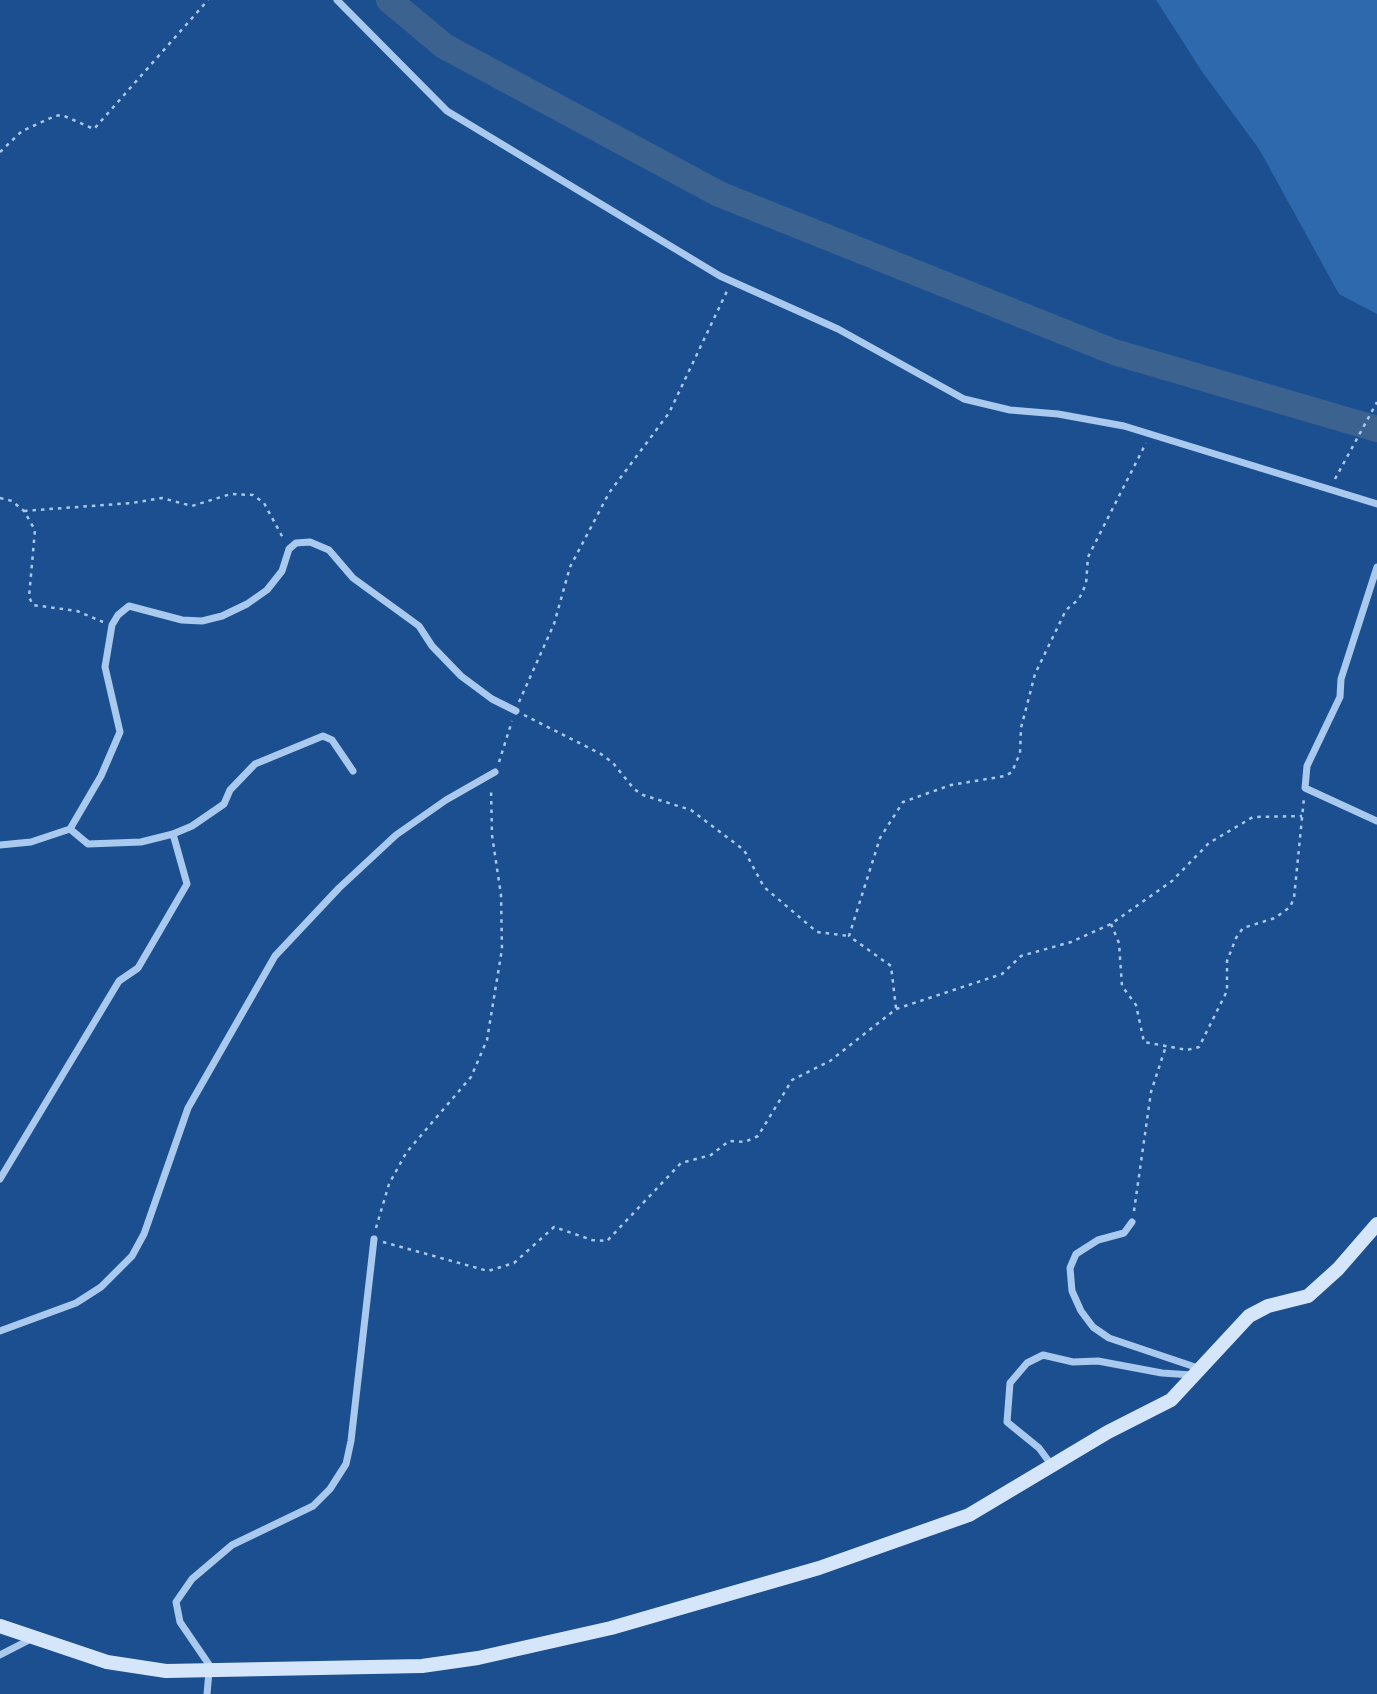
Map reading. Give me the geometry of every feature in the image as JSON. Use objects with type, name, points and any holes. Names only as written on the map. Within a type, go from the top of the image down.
[{"type":"street","points":[[337,0],[447,111],[732,282],[838,329],[964,399],[1010,410],[1058,414],[1124,426],[1377,504]]},
{"type":"street","points":[[0,845],[31,842],[70,829],[101,776],[120,732],[105,667],[112,625],[129,606],[191,621],[234,611],[275,582],[291,546],[310,542],[329,550],[353,578],[419,626],[432,646],[461,676],[492,699],[516,711]]},
{"type":"street","points":[[1377,567],[1341,679],[1337,706],[1307,766],[1305,788],[1377,821]]},
{"type":"street","points":[[70,829],[88,844],[141,842],[173,834],[192,826],[224,804],[230,790],[255,764],[323,736],[332,740],[354,771]]},
{"type":"street","points":[[0,1331],[76,1303],[100,1287],[132,1256],[144,1234],[188,1108],[275,956],[339,888],[396,835],[446,800],[495,772]]},
{"type":"street","points":[[0,1179],[119,981],[138,968],[187,884],[173,834]]},
{"type":"street","points":[[1132,1222],[1124,1233],[1098,1240],[1076,1254],[1070,1268],[1072,1291],[1081,1311],[1093,1327],[1109,1338],[1200,1372]]},
{"type":"street","points":[[0,1626],[31,1639],[130,1667],[212,1672],[422,1666],[478,1658],[611,1628],[819,1568],[942,1527],[992,1503],[1108,1432],[1171,1400],[1200,1372],[1249,1316],[1268,1307],[1299,1301],[1316,1290],[1377,1224]]},
{"type":"street","points":[[207,1694],[212,1672],[180,1622],[176,1602],[192,1579],[232,1545],[313,1506],[330,1489],[346,1464],[351,1441],[374,1239]]},
{"type":"street","points":[[1054,1467],[1039,1448],[1007,1422],[1010,1382],[1027,1363],[1043,1355],[1073,1362],[1098,1361],[1161,1373],[1200,1372]]},
{"type":"street","points":[[0,1655],[31,1639]]},
{"type":"path","points":[[0,152],[22,131],[55,116],[62,115],[94,129],[208,0]]},
{"type":"path","points":[[732,282],[669,413],[609,493],[574,559],[554,624],[516,711],[495,772],[490,807],[501,895],[502,949],[487,1040],[476,1070],[406,1153],[389,1184],[374,1239],[488,1271],[514,1263],[554,1227],[592,1240],[607,1241],[681,1163],[711,1156],[729,1141],[745,1142],[758,1136],[792,1080],[830,1061],[896,1009],[1002,974],[1021,956],[1071,942],[1111,923],[1172,881],[1209,843],[1253,817],[1302,816]]},
{"type":"path","points":[[1330,488],[1377,402]]},
{"type":"path","points":[[849,936],[873,855],[889,821],[903,802],[951,785],[1012,772],[1020,753],[1021,728],[1035,674],[1066,610],[1079,599],[1086,584],[1088,557],[1150,434]]},
{"type":"path","points":[[24,511],[132,503],[162,498],[192,506],[230,494],[253,495],[264,503],[277,531],[291,546]]},
{"type":"path","points":[[0,498],[12,501],[24,511],[35,530],[29,597],[33,605],[78,611],[112,625]]},
{"type":"path","points":[[516,711],[601,754],[613,763],[634,789],[643,795],[691,810],[744,850],[764,887],[817,932],[849,936],[891,966],[896,1009]]},
{"type":"path","points":[[1111,923],[1119,943],[1122,986],[1136,1005],[1143,1042],[1187,1050],[1199,1046],[1227,991],[1227,961],[1236,938],[1243,928],[1275,918],[1290,907],[1296,886],[1305,788]]},
{"type":"path","points":[[1132,1222],[1149,1101],[1166,1046]]},
{"type":"shaded area","points":[[1156,0],[1377,0],[1377,314],[1339,294],[1259,149],[1203,73]]},
{"type":"waterway","points":[[389,0],[444,46],[719,194],[1114,352],[1377,429]]}]
